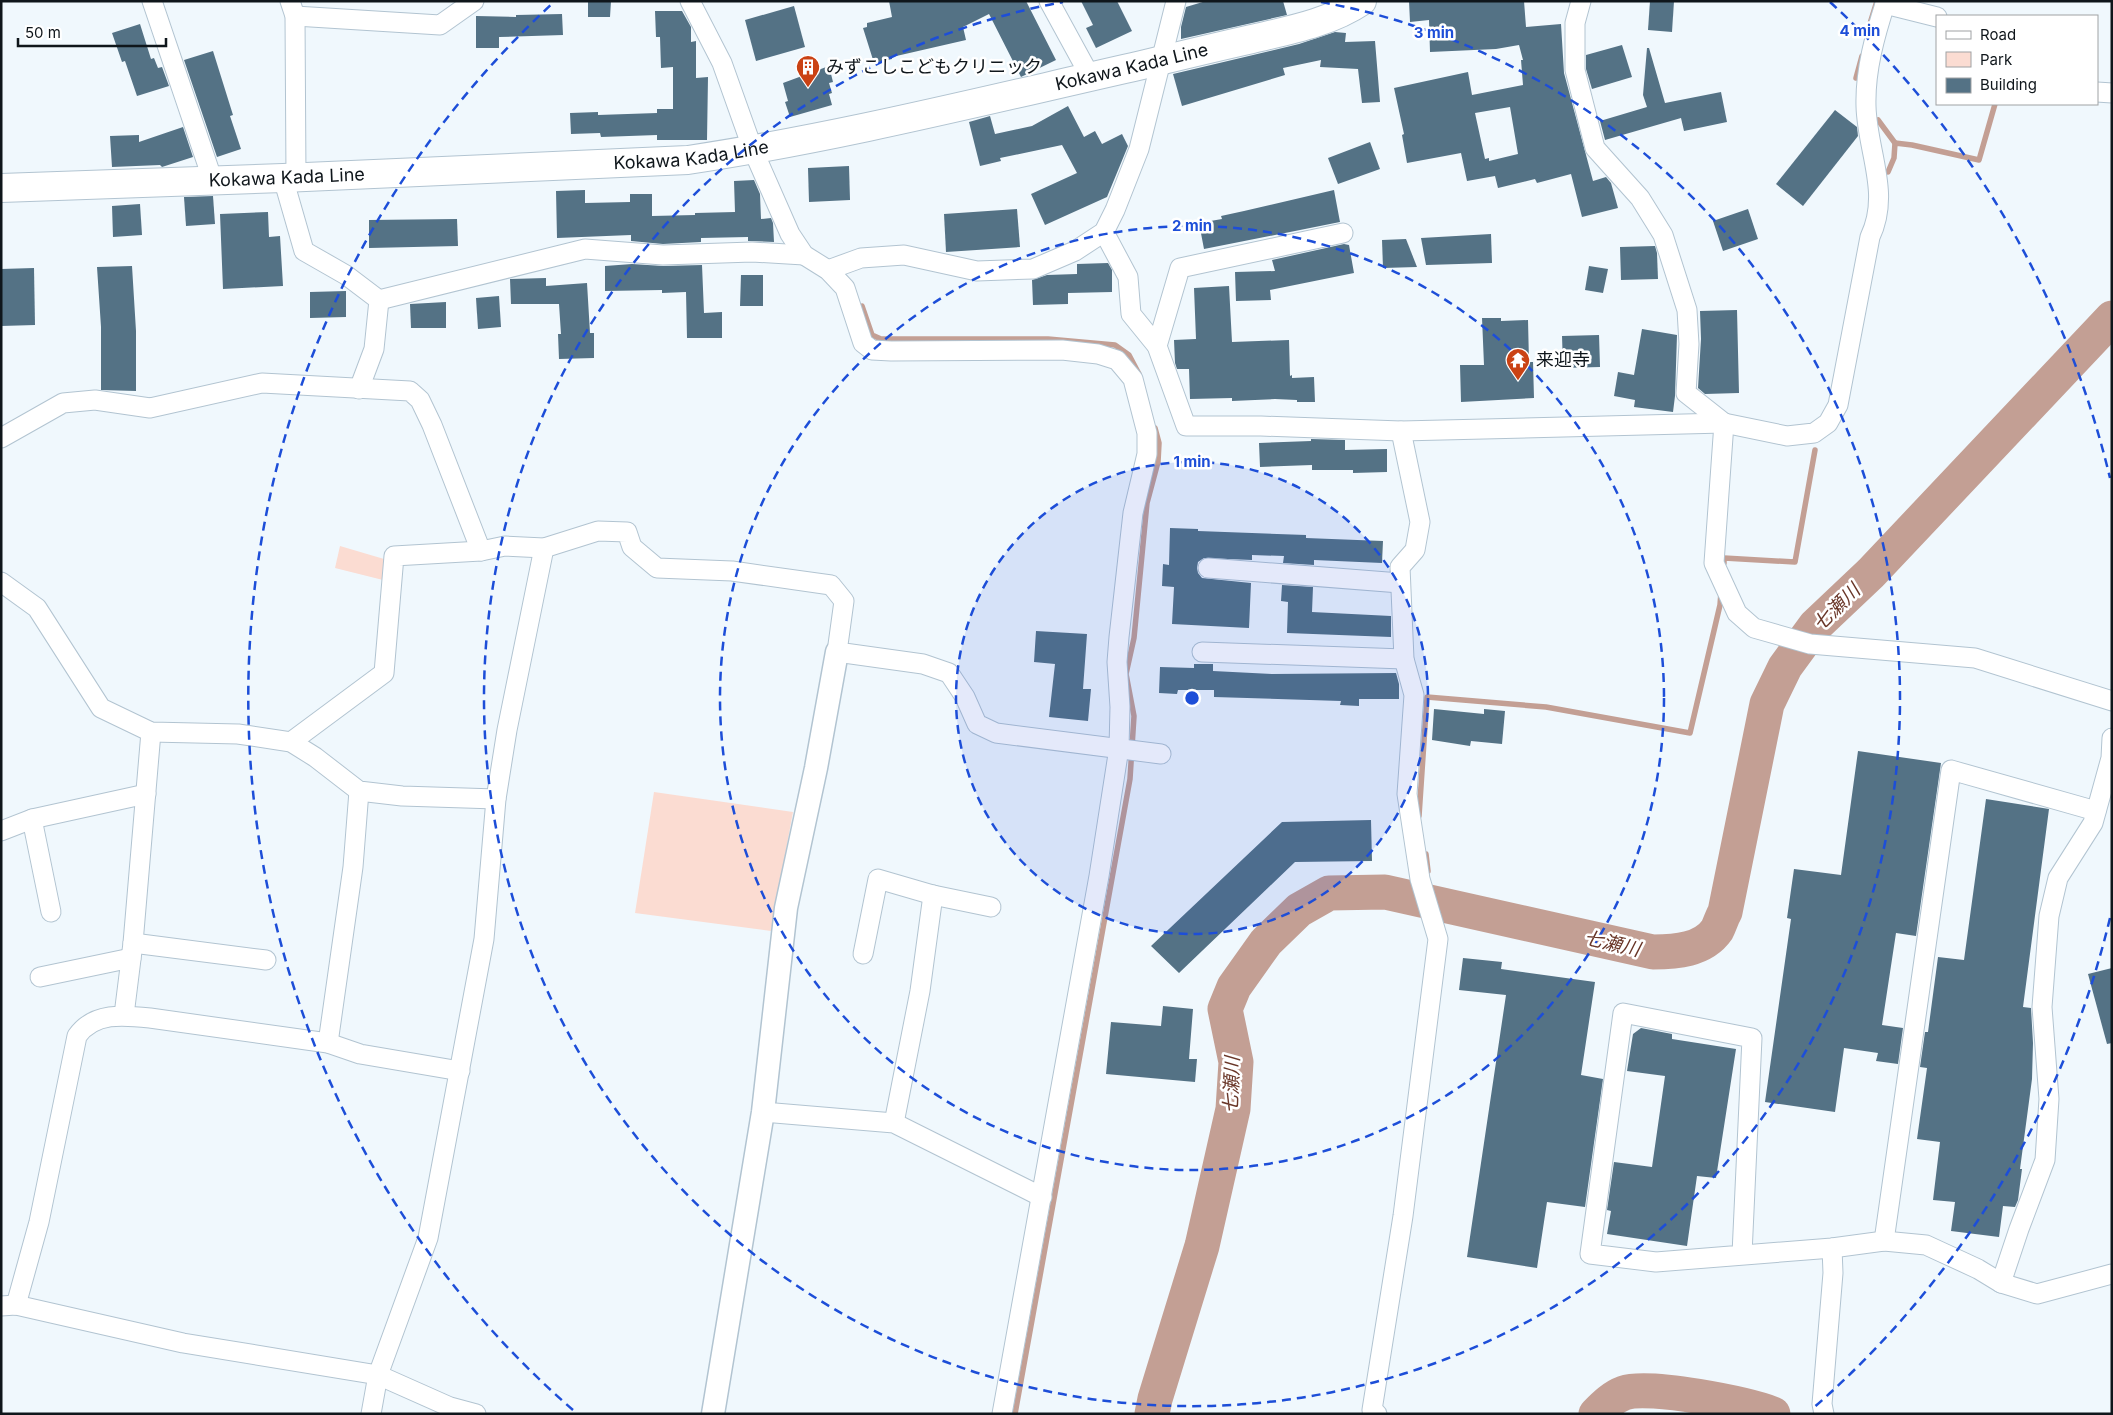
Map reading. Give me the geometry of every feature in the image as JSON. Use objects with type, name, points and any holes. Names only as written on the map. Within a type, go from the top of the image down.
[{"type":"main road","name":"Kokawa Kada Line","points":[[1,188],[289,178],[688,160],[836,134],[1161,60],[1309,25],[1349,10],[1362,1]]},
{"type":"street","points":[[152,1],[213,181]]},
{"type":"street","points":[[380,300],[346,275],[304,252],[289,178],[293,9],[440,25],[474,1]]},
{"type":"street","points":[[690,1],[722,63],[753,150],[790,234],[804,255],[828,270],[845,288],[863,343],[872,350],[1062,350],[1098,354],[1117,360],[1133,379],[1147,433],[1147,454],[1133,513],[1117,662],[1123,748],[1002,1414]]},
{"type":"street","points":[[1048,1],[1090,76]]},
{"type":"street","points":[[828,270],[861,258],[904,255],[977,271],[1033,269],[1075,251],[1104,232],[1116,210],[1139,149],[1176,1]]},
{"type":"street","points":[[1581,1],[1575,23],[1576,70],[1595,148],[1640,198],[1663,235],[1687,310],[1689,344],[1686,393],[1724,423]]},
{"type":"street","points":[[1104,232],[1128,277],[1131,314],[1157,346],[1186,426],[1261,426],[1401,431],[1724,423],[1787,436],[1814,433],[1828,423],[1838,405],[1870,237],[1877,223],[1880,196],[1866,108],[1866,83],[1875,34],[1886,3],[1936,17]]},
{"type":"street","points":[[2098,92],[2112,93]]},
{"type":"street","points":[[1157,346],[1180,268],[1343,233]]},
{"type":"street","points":[[380,300],[585,250],[663,255],[752,252],[804,255]]},
{"type":"street","points":[[359,389],[374,349],[380,300]]},
{"type":"street","points":[[1,438],[63,403],[95,400],[150,408],[262,383],[410,391],[420,400],[432,425],[481,551]]},
{"type":"street","points":[[1724,423],[1714,563],[1737,613],[1754,628],[1810,644],[1975,658],[2112,701]]},
{"type":"street","points":[[1377,1414],[1372,1410],[1403,1216],[1438,939],[1420,879],[1407,794],[1414,694],[1404,658],[1400,567],[1415,550],[1420,522],[1401,431]]},
{"type":"street","points":[[291,742],[384,673],[394,556],[481,551],[505,546],[544,548],[598,531],[627,532],[632,547],[657,568],[732,571],[831,585],[844,601],[837,652],[816,768],[786,908],[763,1112],[713,1414]]},
{"type":"street","points":[[371,1414],[378,1375],[428,1238],[484,939],[496,799],[507,730],[544,548]]},
{"type":"street","points":[[1208,568],[1400,583]]},
{"type":"street","points":[[1,582],[37,608],[101,708],[151,732],[238,734],[291,742],[315,757],[359,791],[402,796],[496,799]]},
{"type":"street","points":[[837,652],[923,664],[949,673],[965,698],[978,724],[996,734],[1161,754]]},
{"type":"street","points":[[1202,652],[1404,658]]},
{"type":"street","points":[[124,1015],[132,951],[151,732]]},
{"type":"street","points":[[2001,1283],[2019,1229],[2046,1160],[2049,1099],[2042,1007],[2049,916],[2058,878],[2093,822],[2111,758],[2112,738]]},
{"type":"street","points":[[1884,1241],[1951,770],[2096,811]]},
{"type":"street","points":[[328,1043],[353,867],[359,791]]},
{"type":"street","points":[[1,831],[32,819],[146,794]]},
{"type":"street","points":[[32,819],[51,912]]},
{"type":"street","points":[[863,954],[878,879],[933,895],[991,907]]},
{"type":"street","points":[[894,1123],[920,991],[933,895]]},
{"type":"street","points":[[40,977],[132,951],[266,960]]},
{"type":"street","points":[[1742,1254],[1752,1038],[1623,1013],[1590,1254],[1656,1262],[1742,1254],[1833,1262],[1884,1241],[1926,1245],[1978,1269],[2001,1283],[2037,1294],[2112,1274]]},
{"type":"street","points":[[460,1071],[360,1054],[328,1043],[124,1015],[103,1018],[85,1025],[77,1036],[39,1222],[8,1305],[183,1343],[378,1375],[450,1407],[476,1414]]},
{"type":"street","points":[[763,1112],[894,1123],[1042,1196]]},
{"type":"street","points":[[1824,1414],[1822,1404],[1833,1262]]},
{"type":"green space","points":[[340,546],[384,559],[383,580],[335,568]]},
{"type":"green space","points":[[654,792],[793,812],[771,931],[635,913]]},
{"type":"building","points":[[588,1],[611,1],[610,17],[588,17]]},
{"type":"building","points":[[889,1],[1026,1],[1056,60],[1021,77],[989,14],[963,27],[966,40],[874,63],[863,28],[867,27],[867,23],[892,17]]},
{"type":"building","points":[[1081,1],[1117,1],[1132,31],[1096,48],[1086,28],[1093,25]]},
{"type":"building","points":[[1206,1],[1283,1],[1287,15],[1181,39],[1181,27],[1186,7]]},
{"type":"building","points":[[1409,1],[1524,1],[1526,27],[1561,24],[1564,73],[1593,181],[1606,177],[1611,183],[1618,208],[1582,217],[1571,174],[1537,183],[1535,179],[1498,188],[1495,176],[1467,181],[1461,153],[1407,163],[1402,135],[1404,134],[1394,88],[1468,72],[1472,95],[1523,85],[1521,60],[1523,60],[1519,45],[1496,49],[1430,52],[1429,20],[1410,22]],"holes":[[[1510,107],[1518,154],[1489,161],[1489,158],[1485,159],[1475,113]]]},
{"type":"building","points":[[1650,1],[1674,1],[1672,32],[1648,30]]},
{"type":"building","points":[[794,6],[805,47],[756,61],[745,20]]},
{"type":"building","points":[[655,11],[682,11],[691,27],[691,42],[696,41],[696,78],[708,77],[707,140],[657,140],[657,135],[601,137],[600,133],[571,134],[570,113],[598,112],[598,115],[657,113],[657,109],[673,109],[673,67],[661,68],[660,37],[656,37]]},
{"type":"building","points":[[562,14],[563,35],[499,37],[499,48],[476,48],[476,16],[516,17],[516,15]]},
{"type":"building","points":[[140,24],[151,59],[154,58],[158,68],[162,67],[169,86],[137,96],[125,61],[122,62],[112,33]]},
{"type":"building","points":[[1335,32],[1346,33],[1345,42],[1375,41],[1380,102],[1362,103],[1358,69],[1320,67],[1321,60],[1283,68],[1285,75],[1182,106],[1173,74],[1299,44]]},
{"type":"building","points":[[1622,45],[1632,77],[1592,89],[1586,69],[1586,55]]},
{"type":"building","points":[[1647,48],[1649,48],[1665,103],[1721,92],[1727,122],[1684,131],[1681,118],[1605,140],[1600,121],[1647,107],[1643,95]]},
{"type":"building","points":[[213,51],[233,115],[230,116],[241,149],[217,157],[184,60]]},
{"type":"building","name":"みずこしこどもクリニック","points":[[829,66],[833,82],[829,83],[832,93],[829,94],[832,105],[790,117],[785,102],[788,101],[783,83]]},
{"type":"building","points":[[1068,106],[1084,137],[1095,131],[1102,144],[1122,134],[1128,146],[1107,197],[1045,225],[1031,194],[1077,173],[1062,145],[1000,158],[1001,161],[980,166],[969,122],[990,116],[995,134],[1032,126]]},
{"type":"building","points":[[1835,110],[1857,127],[1858,136],[1803,206],[1776,184]]},
{"type":"building","points":[[183,127],[193,157],[162,167],[160,165],[112,167],[110,136],[139,135],[139,142]]},
{"type":"building","points":[[1370,142],[1380,169],[1338,184],[1328,158]]},
{"type":"building","points":[[849,166],[850,200],[809,202],[808,168]]},
{"type":"building","points":[[754,180],[760,194],[761,219],[771,218],[774,242],[748,241],[748,237],[701,238],[701,242],[663,244],[631,241],[631,235],[557,238],[556,191],[585,190],[585,203],[630,202],[630,194],[652,194],[652,216],[695,215],[695,213],[735,212],[734,181]]},
{"type":"building","points":[[1334,190],[1340,222],[1204,249],[1199,223],[1222,219],[1221,216]]},
{"type":"building","points":[[213,196],[215,224],[186,226],[184,197]]},
{"type":"building","points":[[140,204],[142,235],[113,237],[112,206]]},
{"type":"building","points":[[1017,209],[1020,247],[946,252],[944,214]]},
{"type":"building","points":[[1748,209],[1758,239],[1723,251],[1713,221]]},
{"type":"building","points":[[268,212],[269,237],[280,236],[283,286],[223,289],[220,214]]},
{"type":"building","points":[[457,219],[458,246],[369,248],[369,220]]},
{"type":"building","points":[[1491,234],[1492,263],[1426,265],[1421,238]]},
{"type":"building","points":[[1406,239],[1417,267],[1383,268],[1382,240]]},
{"type":"building","points":[[1344,244],[1349,245],[1354,273],[1270,290],[1271,300],[1236,301],[1235,272],[1275,271],[1272,260]]},
{"type":"building","points":[[1655,246],[1658,279],[1621,280],[1620,247]]},
{"type":"building","points":[[1108,263],[1112,270],[1112,292],[1068,293],[1068,304],[1033,305],[1032,280],[1047,275],[1077,274],[1077,264]]},
{"type":"building","points":[[632,264],[663,266],[702,265],[704,313],[722,312],[722,338],[687,338],[686,292],[662,293],[662,290],[605,291],[605,266]]},
{"type":"building","points":[[132,266],[136,331],[136,391],[101,390],[101,327],[97,267]]},
{"type":"building","points":[[1589,266],[1608,269],[1603,293],[1585,290]]},
{"type":"building","points":[[34,268],[35,325],[1,326],[1,269]]},
{"type":"building","points":[[741,275],[763,275],[763,306],[740,306]]},
{"type":"building","points":[[546,278],[546,286],[587,283],[590,333],[594,333],[594,358],[559,359],[558,334],[561,334],[559,304],[511,304],[510,279]]},
{"type":"building","points":[[1229,286],[1232,342],[1289,340],[1290,376],[1292,375],[1292,378],[1314,377],[1315,402],[1275,399],[1232,401],[1232,398],[1190,399],[1189,369],[1177,369],[1174,340],[1196,339],[1194,288]]},
{"type":"building","points":[[346,291],[346,317],[310,318],[310,292]]},
{"type":"building","points":[[499,296],[501,327],[478,329],[476,298]]},
{"type":"building","points":[[446,302],[446,328],[411,328],[410,304]]},
{"type":"building","points":[[1737,310],[1739,393],[1705,394],[1698,388],[1701,339],[1700,311]]},
{"type":"building","points":[[1482,318],[1501,318],[1501,321],[1528,320],[1529,362],[1533,362],[1534,398],[1461,402],[1460,365],[1484,365]]},
{"type":"building","points":[[1642,329],[1677,335],[1673,412],[1634,407],[1635,400],[1614,396],[1618,372],[1634,375]]},
{"type":"building","points":[[1599,335],[1600,367],[1563,368],[1562,336]]},
{"type":"building","points":[[1311,439],[1345,440],[1345,450],[1387,449],[1387,472],[1353,473],[1353,470],[1312,470],[1312,465],[1260,467],[1259,443],[1311,441]]},
{"type":"building","points":[[1170,528],[1198,529],[1198,531],[1306,535],[1306,538],[1383,541],[1382,563],[1314,560],[1314,565],[1283,563],[1284,556],[1252,555],[1252,560],[1204,558],[1198,562],[1197,568],[1202,578],[1251,583],[1249,628],[1172,624],[1174,587],[1162,586],[1163,564],[1169,565]]},
{"type":"building","points":[[1282,585],[1313,587],[1312,612],[1391,616],[1391,637],[1287,633],[1288,602],[1281,601]]},
{"type":"building","points":[[1036,631],[1087,634],[1083,689],[1091,689],[1088,721],[1049,717],[1055,664],[1034,662]]},
{"type":"building","points":[[1194,664],[1213,664],[1213,671],[1272,674],[1396,673],[1399,684],[1399,699],[1359,699],[1359,706],[1340,705],[1341,701],[1214,697],[1214,690],[1178,690],[1177,694],[1159,693],[1160,667],[1194,668]]},
{"type":"building","points":[[1434,709],[1484,714],[1484,709],[1505,711],[1502,744],[1471,741],[1470,746],[1432,740]]},
{"type":"building","points":[[1858,751],[1941,763],[1916,936],[1896,933],[1882,1025],[1903,1028],[1898,1064],[1876,1061],[1878,1053],[1844,1048],[1835,1112],[1765,1102],[1791,919],[1787,918],[1794,869],[1841,875]]},
{"type":"building","points":[[1986,799],[2049,809],[2023,1007],[2031,1008],[2033,1043],[2032,1079],[2020,1169],[2022,1169],[2018,1200],[2015,1207],[2003,1206],[1999,1237],[1951,1231],[1955,1202],[1933,1200],[1940,1142],[1917,1139],[1927,1068],[1920,1067],[1925,1032],[1928,1032],[1938,957],[1964,960]]},
{"type":"building","points":[[1371,820],[1372,861],[1295,862],[1179,973],[1151,946],[1282,822]]},
{"type":"building","points":[[1463,958],[1502,962],[1501,969],[1595,982],[1581,1075],[1603,1079],[1585,1207],[1547,1202],[1537,1268],[1467,1257],[1506,995],[1459,990]]},
{"type":"building","points":[[2112,968],[2112,1043],[2107,1044],[2088,974]]},
{"type":"building","points":[[1163,1006],[1193,1009],[1189,1059],[1197,1059],[1195,1082],[1106,1074],[1111,1022],[1161,1026]]},
{"type":"building","points":[[1641,1028],[1672,1034],[1672,1039],[1736,1049],[1716,1178],[1697,1176],[1687,1246],[1607,1234],[1611,1211],[1607,1210],[1614,1162],[1652,1167],[1665,1076],[1627,1071],[1633,1034]]},
{"type":"waterway","points":[[1867,33],[1877,1]]},
{"type":"waterway","points":[[1856,78],[1862,56]]},
{"type":"waterway","points":[[1888,172],[1894,158],[1895,143],[1979,160],[1995,105]]},
{"type":"waterway","points":[[1878,120],[1895,143]]},
{"type":"waterway","points":[[862,306],[872,335],[881,339],[1048,339],[1115,345],[1129,355],[1139,374]]},
{"type":"waterway","name":"七瀬川","points":[[1152,1414],[1202,1246],[1233,1109],[1236,1062],[1225,1009],[1234,987],[1266,942],[1299,910],[1329,893],[1385,892],[1653,952],[1680,950],[1697,946],[1711,937],[1717,930],[1725,912],[1767,704],[1785,667],[1815,626],[1871,573],[2112,318]]},
{"type":"waterway","points":[[1015,1414],[1130,779],[1134,716],[1126,674],[1134,638],[1147,503],[1158,462],[1159,443],[1155,428]]},
{"type":"waterway","points":[[1724,563],[1724,558],[1795,562],[1815,450]]},
{"type":"waterway","points":[[1419,816],[1427,697],[1546,707],[1690,733],[1720,605],[1721,592]]},
{"type":"waterway","points":[[1426,854],[1428,871]]},
{"type":"waterway","points":[[1596,1414],[1616,1397],[1624,1393],[1637,1391],[1698,1396],[1742,1405],[1773,1414]]},
{"type":"place","name":"みずこしこどもクリニック","points":[[808,88]]},
{"type":"place","name":"来迎寺","points":[[1518,381]]}]
